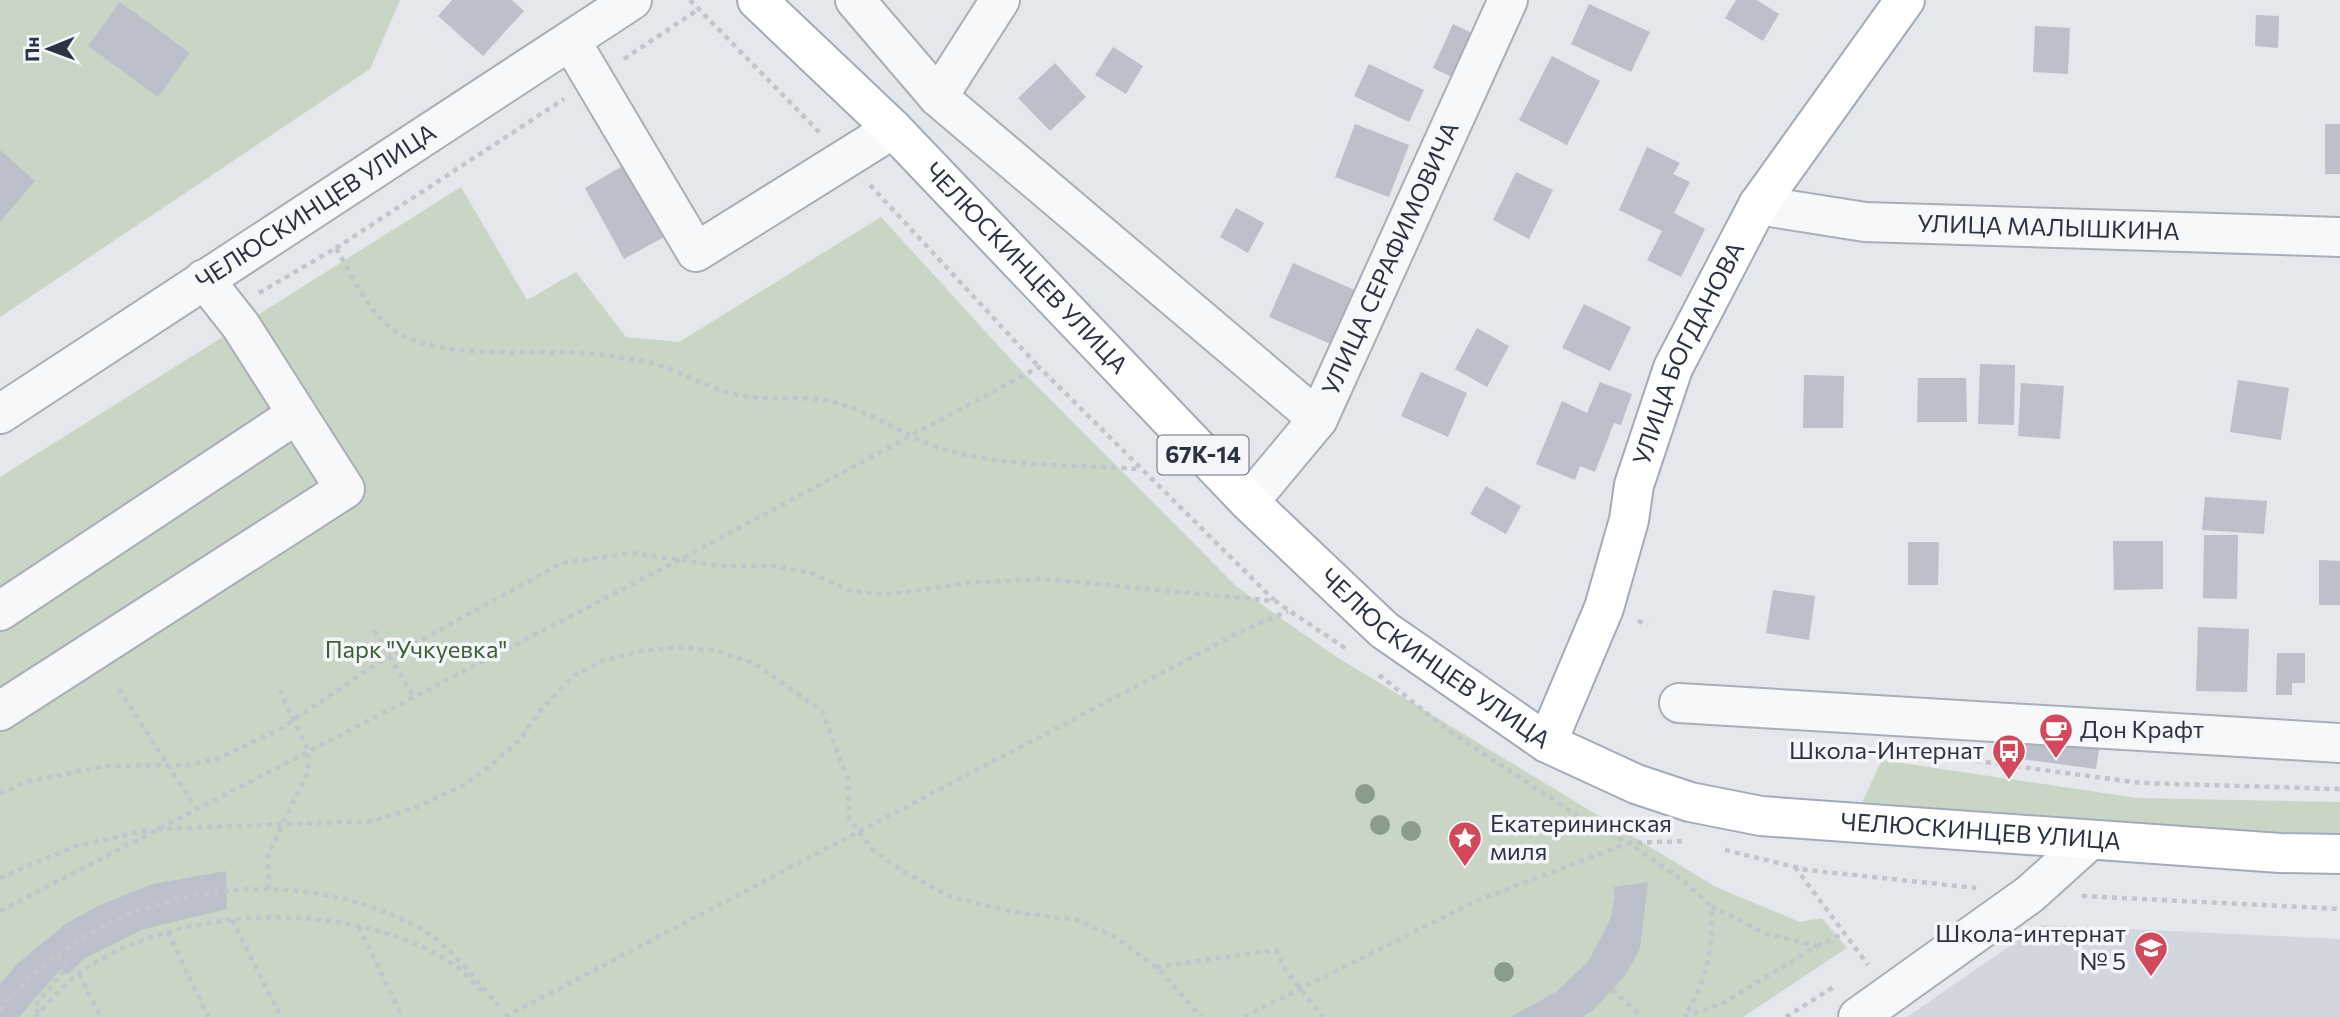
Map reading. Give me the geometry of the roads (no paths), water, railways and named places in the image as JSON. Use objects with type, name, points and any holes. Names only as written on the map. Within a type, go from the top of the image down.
[{"type":"main road","name":"ЧЕЛЮСКИНЦЕВ УЛИЦА","points":[[757,0],[892,129],[1249,502],[1384,630],[1547,743],[1636,784],[1690,802],[1761,816],[2090,840],[2340,854]]},
{"type":"main road","name":"УЛИЦА БОГДАНОВА","points":[[1547,743],[1604,608],[1629,520],[1634,485],[1673,368],[1759,205],[1905,0]]},
{"type":"street","name":"ЧЕЛЮСКИНЦЕВ УЛИЦА","points":[[0,414],[204,279],[572,43],[632,0]]},
{"type":"street","points":[[855,0],[938,97],[1318,419]]},
{"type":"street","points":[[938,97],[1000,0]]},
{"type":"street","name":"УЛИЦА СЕРАФИМОВИЧА","points":[[1249,502],[1318,419],[1508,0]]},
{"type":"street","points":[[572,43],[696,252],[892,129]]},
{"type":"street","name":"УЛИЦА МАЛЫШКИНА","points":[[1759,205],[1865,222],[2340,237]]},
{"type":"street","points":[[0,711],[345,489],[229,310],[204,279]]},
{"type":"street","points":[[0,611],[298,414]]},
{"type":"street","points":[[1679,703],[2340,743]]},
{"type":"street","points":[[1858,1017],[2030,894],[2090,840]]},
{"type":"place","name":"Дон Крафт","points":[[2056,760]]},
{"type":"place","name":"Школа-Интернат","points":[[2009,781]]},
{"type":"place","name":"Екатерининская миля","points":[[1465,868]]},
{"type":"place","name":"Школа-интернат № 5","points":[[2151,978]]},
{"type":"park label","name":"Парк \"Учкуевка\"","points":[[416,650]]}]
